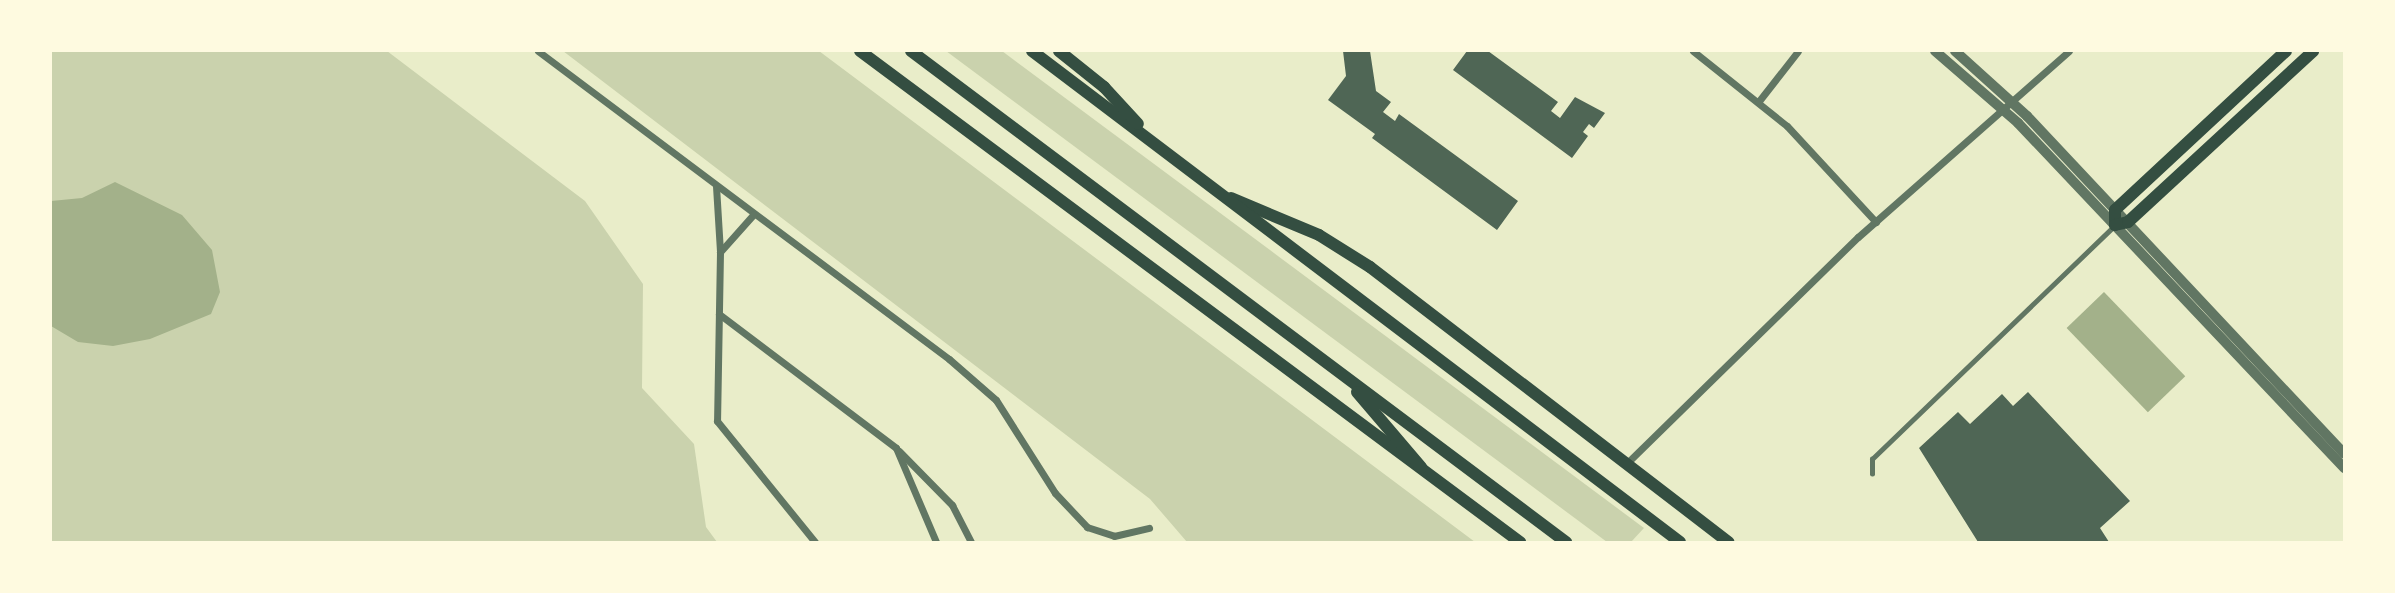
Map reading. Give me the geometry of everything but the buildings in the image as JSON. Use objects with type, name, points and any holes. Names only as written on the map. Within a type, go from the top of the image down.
[{"type":"main road","points":[[860,51],[1520,542]]},
{"type":"main road","points":[[911,51],[1566,542]]},
{"type":"main road","points":[[1032,51],[1149,138],[1211,190],[1680,542]]},
{"type":"main road","points":[[1059,51],[1104,87],[1149,138]]},
{"type":"main road","points":[[2287,51],[2115,210],[2121,224],[2313,51]]},
{"type":"main road","points":[[1211,190],[1306,229],[1353,255],[1730,542]]},
{"type":"main road","points":[[1341,373],[1421,467]]},
{"type":"street","points":[[538,51],[753,215],[949,359],[996,400],[1055,493],[1087,527],[1114,536],[1149,528]]},
{"type":"street","points":[[1693,51],[1759,101],[1876,222]]},
{"type":"street","points":[[1759,101],[1798,51]]},
{"type":"street","points":[[1935,51],[2009,107],[2115,210]]},
{"type":"street","points":[[1955,51],[2344,453]]},
{"type":"street","points":[[1627,463],[1660,428],[1876,222],[2009,107],[2069,51]]},
{"type":"street","points":[[716,186],[720,252],[717,421],[816,542]]},
{"type":"street","points":[[720,252],[753,215]]},
{"type":"street","points":[[2121,224],[2344,468]]},
{"type":"street","points":[[719,314],[896,448],[952,505],[971,542]]},
{"type":"street","points":[[896,448],[936,542]]},
{"type":"lane","points":[[1872,474],[1872,459],[2121,224]]},
{"type":"shaded area","points":[[51,51],[387,51],[585,201],[643,284],[642,388],[694,444],[706,527],[717,542],[51,542]]},
{"type":"shaded area","points":[[563,51],[819,51],[1475,542],[1187,542],[1150,499]]},
{"type":"shaded area","points":[[946,51],[1002,51],[1644,528],[1631,542],[1607,542]]},
{"type":"shaded area","points":[[115,182],[182,215],[212,250],[220,292],[211,314],[150,339],[113,346],[78,342],[51,326],[51,201],[82,198]]},
{"type":"shaded area","points":[[2104,292],[2185,376],[2148,412],[2067,328]]}]
